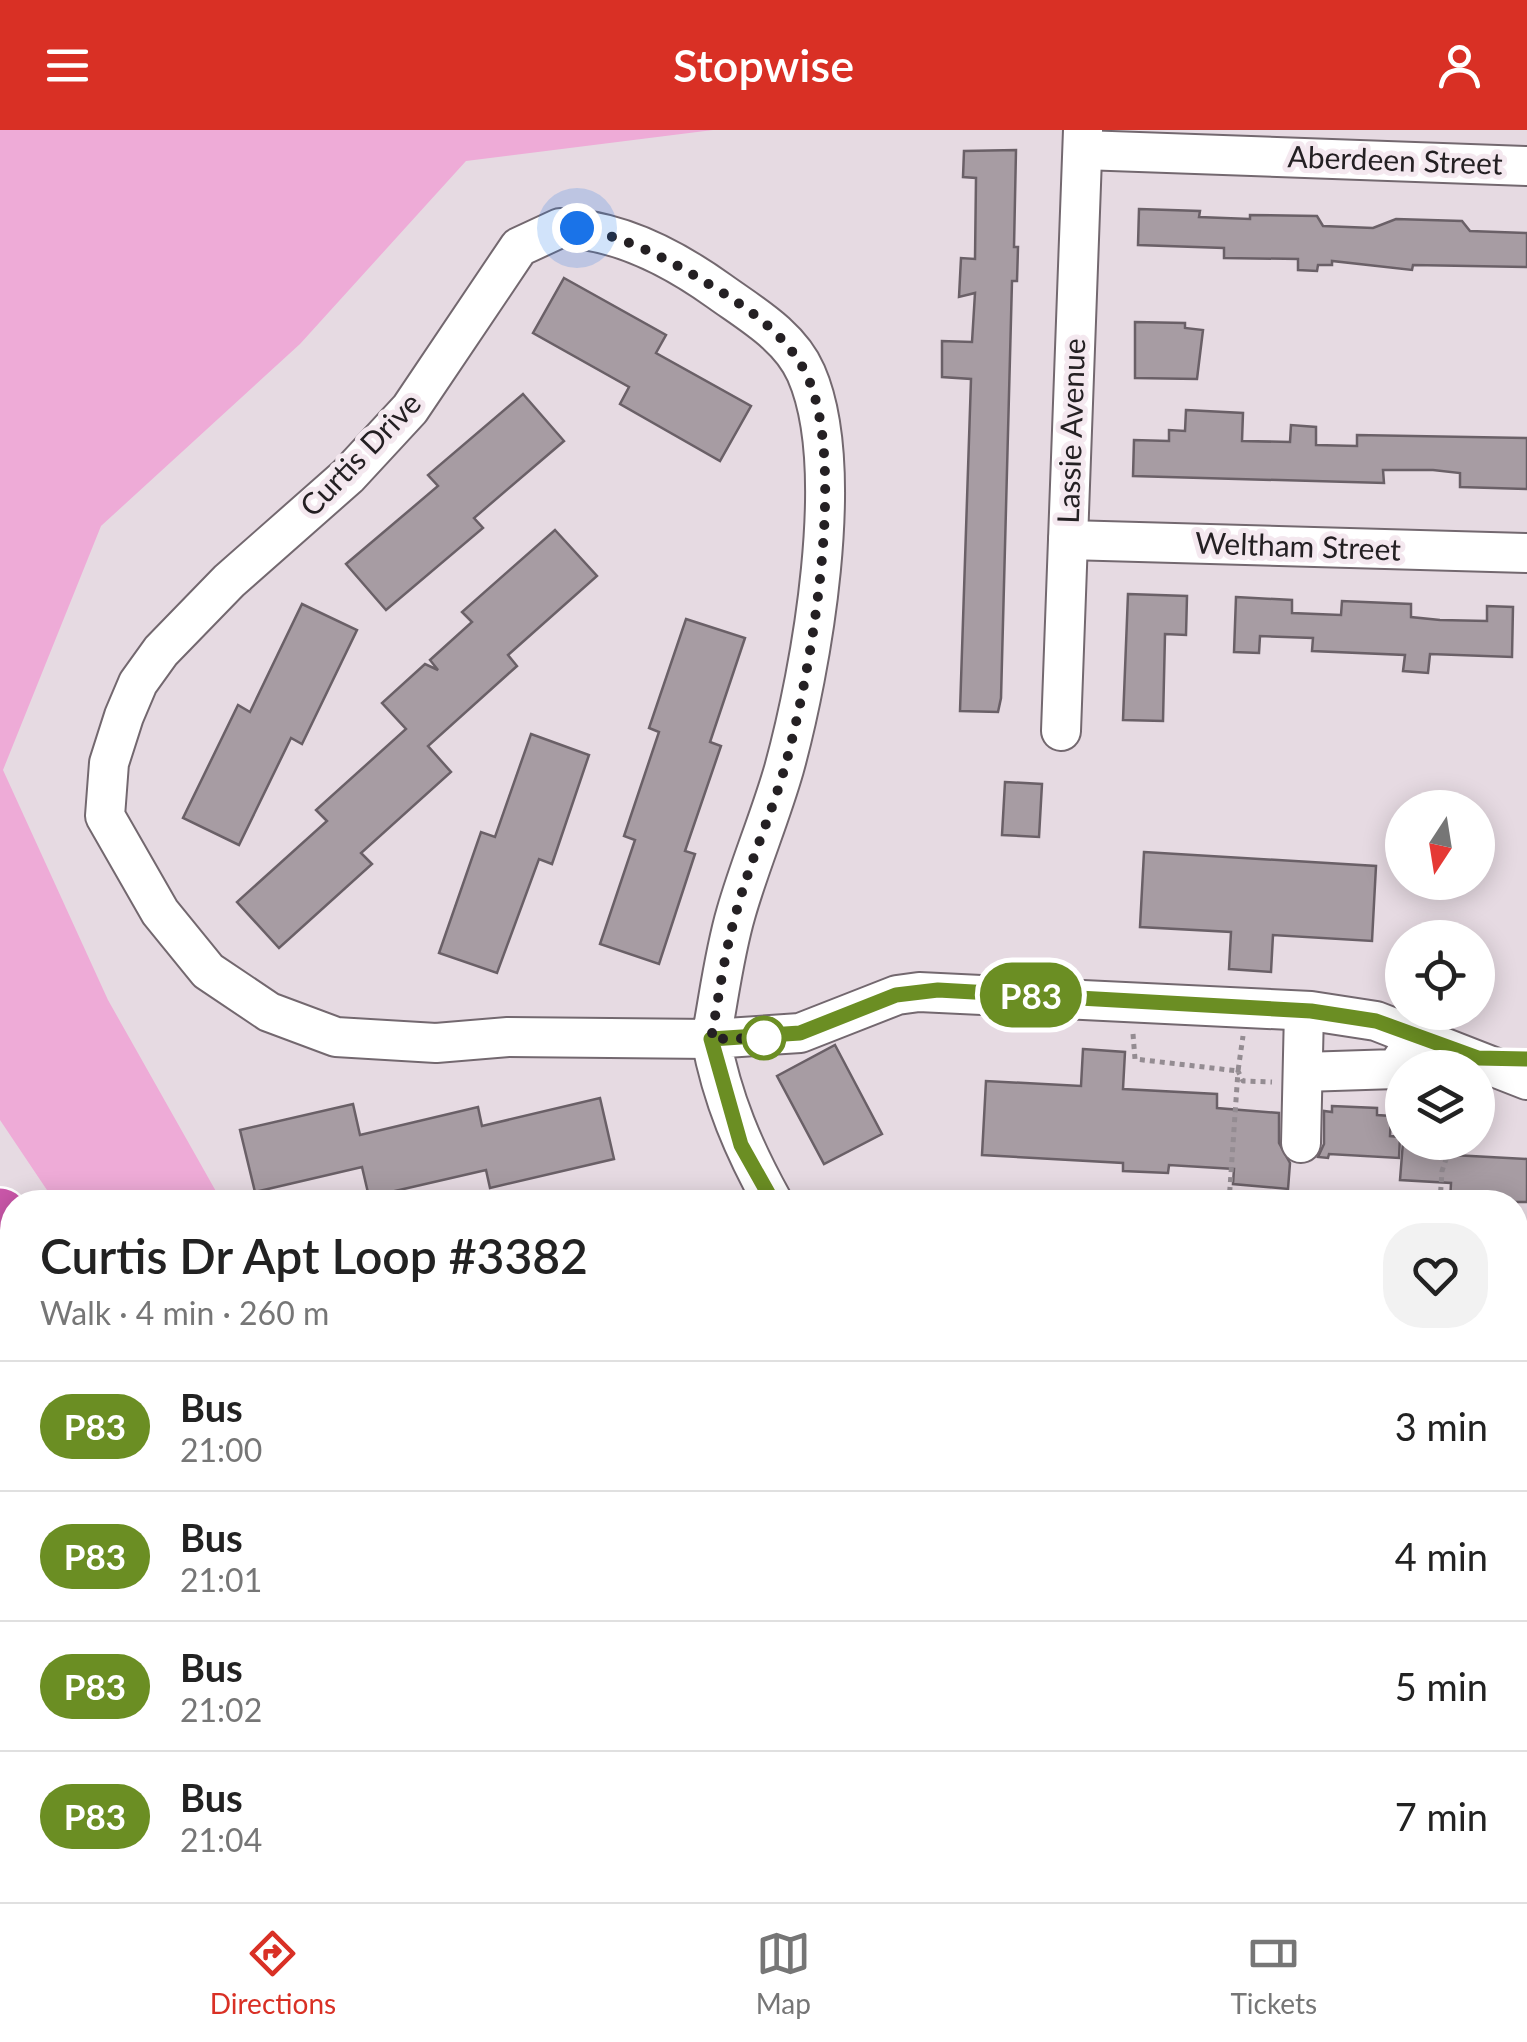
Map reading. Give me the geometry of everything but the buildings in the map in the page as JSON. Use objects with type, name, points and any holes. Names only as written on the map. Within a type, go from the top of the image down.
[{"type":"street","name":"Aberdeen Street","points":[[1083,140],[1527,166]]},
{"type":"street","name":"Lassie Avenue","points":[[1062,731],[1083,140]]},
{"type":"street","name":"Curtis Drive","points":[[766,1190],[741,1145],[711,1039],[735,914],[785,766],[796,715],[820,576],[824,477],[820,418],[806,371],[790,346],[768,326],[711,286],[631,242],[602,232],[560,228],[519,247],[410,409],[348,476],[229,581],[161,651],[138,683],[109,763],[105,816],[160,912],[208,971],[286,1018],[336,1037],[436,1043],[508,1036],[711,1039],[800,1033],[896,995],[938,990],[1304,1011],[1376,1021],[1457,1050]]},
{"type":"street","name":"Weltham Street","points":[[1068,540],[1527,553]]},
{"type":"street","points":[[1301,1143],[1304,1011]]},
{"type":"street","points":[[1303,1072],[1396,1069],[1418,1035]]},
{"type":"street","name":"Curtis Drive","points":[[1495,1059],[1527,1060]]},
{"type":"street","name":"Curtis Drive","points":[[1495,1066],[1527,1080]]},
{"type":"path","points":[[1441,1190],[1446,1160]]},
{"type":"shaded area","points":[[0,130],[713,130],[466,161],[300,344],[101,526],[3,770],[108,1000],[215,1190],[47,1190],[0,1120]]},
{"type":"bus line","name":"P83","points":[[766,1190],[741,1145],[718,1077],[711,1039],[800,1033],[896,995],[938,990],[1311,1011],[1376,1021],[1478,1058],[1527,1059]]},
{"type":"route","points":[[577,228],[631,242],[669,260],[768,326],[790,346],[806,371],[820,418],[824,449],[820,576],[796,715],[785,766],[735,914],[711,1039],[768,1038],[764,1038]]}]
